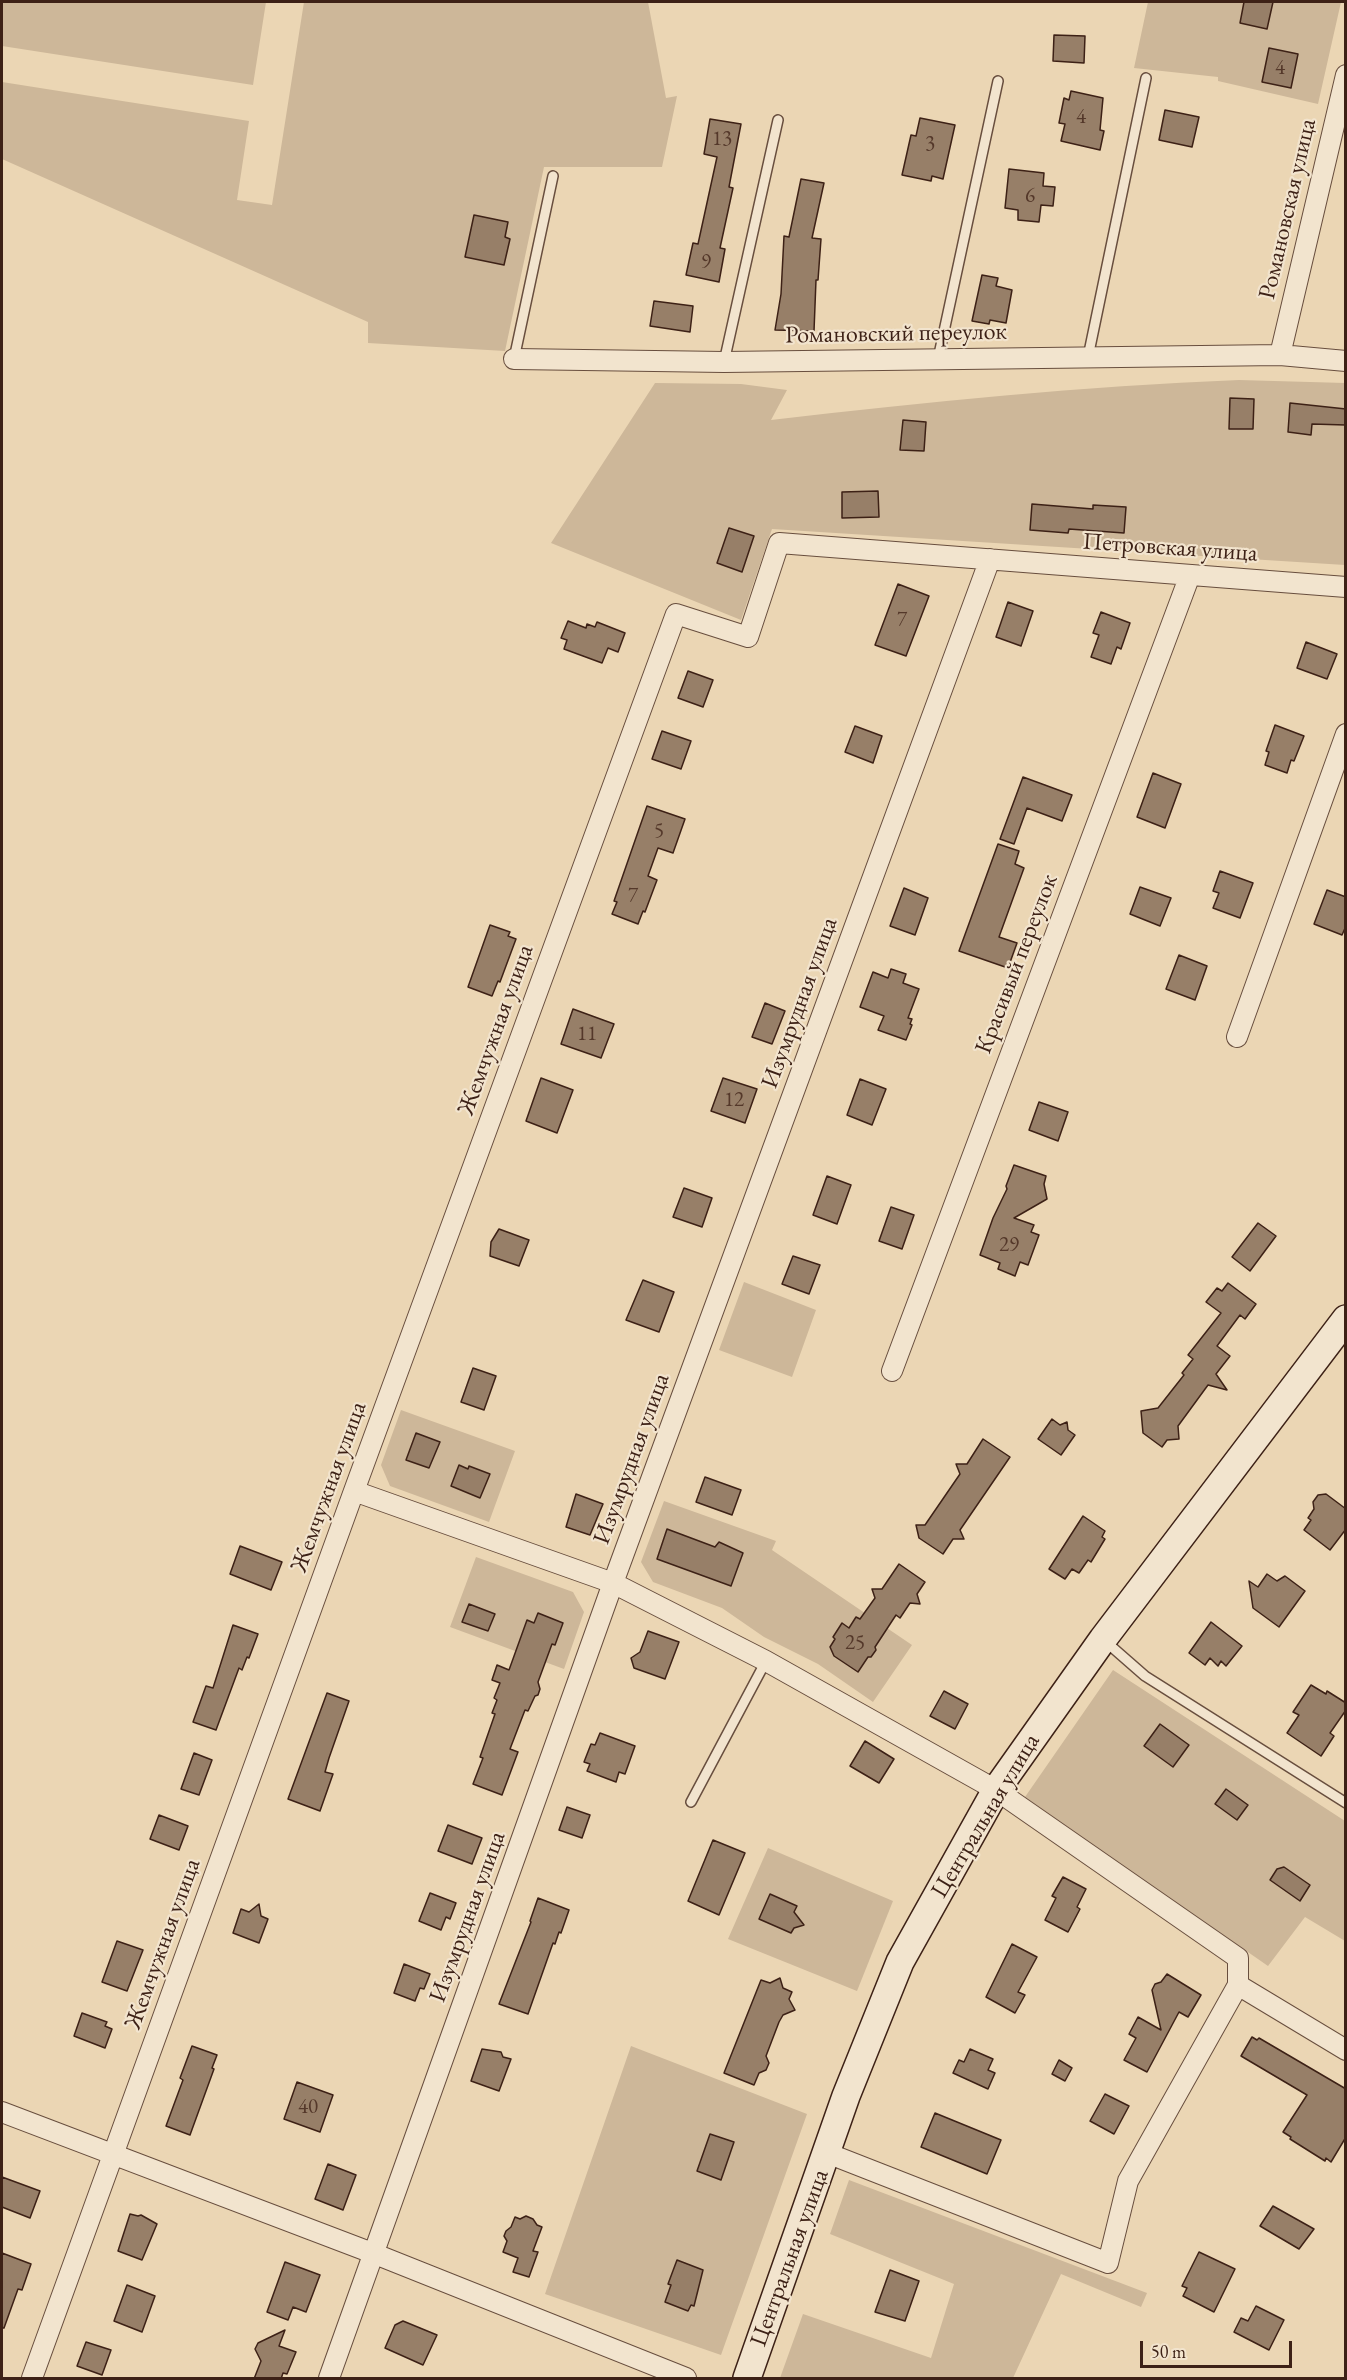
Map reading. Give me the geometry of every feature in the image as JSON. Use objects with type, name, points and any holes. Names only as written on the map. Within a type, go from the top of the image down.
[{"type":"main road","name":"Центральная улица","points":[[747,2379],[846,2096],[900,1962],[996,1790],[1103,1639],[1346,1319]]},
{"type":"street","name":"Романовская улица","points":[[1280,355],[1346,75]]},
{"type":"street","name":"Романовский переулок","points":[[514,359],[724,362],[1280,355]]},
{"type":"street","points":[[1280,355],[1346,361]]},
{"type":"street","name":"Петровская улица","points":[[676,614],[748,637],[779,543],[1346,587]]},
{"type":"street","name":"Изумрудная улица","points":[[329,2379],[614,1583],[990,559]]},
{"type":"street","name":"Красивый переулок","points":[[892,1371],[1190,575]]},
{"type":"street","name":"Жемчужная улица","points":[[32,2379],[354,1491],[676,614]]},
{"type":"street","points":[[1237,1037],[1346,735]]},
{"type":"street","points":[[354,1491],[614,1583],[766,1661],[996,1790],[1238,1958],[1238,1985],[1128,2181],[1108,2263],[827,2153]]},
{"type":"street","points":[[1238,1985],[1346,2050]]},
{"type":"street","points":[[2,2112],[375,2254],[687,2379]]},
{"type":"lane","points":[[1088,357],[1146,78]]},
{"type":"lane","points":[[938,359],[998,81]]},
{"type":"lane","points":[[724,362],[778,120]]},
{"type":"lane","points":[[514,359],[553,176]]},
{"type":"lane","points":[[1103,1639],[1145,1676],[1346,1803]]},
{"type":"lane","points":[[691,1802],[766,1661]]},
{"type":"shaded area","points":[[2,2],[266,2],[253,85],[2,46]]},
{"type":"shaded area","points":[[304,2],[648,2],[666,98],[677,96],[662,167],[544,167],[505,351],[368,343],[368,322],[2,159],[2,82],[249,121],[237,200],[272,205]]},
{"type":"shaded area","points":[[1148,2],[1341,2],[1318,104],[1218,81],[1218,77],[1134,68]]},
{"type":"shaded area","points":[[1239,380],[1345,383],[1345,565],[772,529],[741,620],[551,543],[655,383],[741,384],[787,390],[771,420],[1122,386]]},
{"type":"shaded area","points":[[744,1282],[816,1310],[792,1377],[719,1350]]},
{"type":"shaded area","points":[[401,1410],[515,1451],[489,1522],[390,1486],[381,1465]]},
{"type":"shaded area","points":[[664,1501],[776,1541],[772,1550],[912,1645],[873,1702],[818,1664],[764,1637],[722,1608],[653,1582],[641,1562]]},
{"type":"shaded area","points":[[476,1557],[573,1592],[584,1612],[564,1669],[450,1627]]},
{"type":"shaded area","points":[[1113,1670],[1345,1821],[1345,1941],[1305,1917],[1268,1966],[1025,1797]]},
{"type":"shaded area","points":[[768,1848],[893,1901],[857,1991],[728,1939]]},
{"type":"shaded area","points":[[631,2046],[807,2114],[721,2355],[545,2294]]},
{"type":"shaded area","points":[[849,2180],[1147,2293],[1141,2307],[1061,2274],[1013,2378],[780,2378],[803,2314],[931,2358],[954,2284],[830,2234]]},
{"type":"building","points":[[1244,2],[1273,2],[1267,29],[1240,23]]},
{"type":"building","points":[[1054,35],[1085,36],[1084,63],[1053,61]]},
{"type":"building","points":[[1269,48],[1298,54],[1291,88],[1262,82]]},
{"type":"building","points":[[1071,91],[1103,98],[1100,130],[1104,131],[1100,150],[1061,141],[1065,124],[1059,123],[1064,98],[1069,100]]},
{"type":"building","points":[[1165,110],[1199,117],[1192,147],[1159,140]]},
{"type":"building","points":[[920,118],[955,125],[943,179],[932,176],[931,181],[902,175],[911,135],[916,136]]},
{"type":"building","points":[[710,119],[741,124],[729,187],[733,188],[720,248],[725,249],[719,282],[686,275],[693,243],[698,244],[717,157],[704,154]]},
{"type":"building","points":[[1009,169],[1044,173],[1043,186],[1055,187],[1053,206],[1041,205],[1039,222],[1018,220],[1018,210],[1005,208]]},
{"type":"building","points":[[801,179],[824,183],[812,238],[821,239],[818,280],[816,280],[814,331],[775,330],[781,294],[784,236],[789,237]]},
{"type":"building","points":[[474,215],[508,222],[505,237],[510,239],[504,265],[465,257]]},
{"type":"building","points":[[982,275],[998,278],[996,286],[1012,290],[1006,323],[990,320],[989,324],[972,321]]},
{"type":"building","points":[[654,301],[693,306],[690,332],[650,326]]},
{"type":"building","points":[[1230,398],[1254,399],[1253,429],[1229,429]]},
{"type":"building","points":[[1290,403],[1346,409],[1346,425],[1312,424],[1311,435],[1288,432]]},
{"type":"building","points":[[903,420],[926,422],[924,451],[900,450]]},
{"type":"building","points":[[878,491],[879,517],[842,518],[842,492]]},
{"type":"building","points":[[1032,504],[1093,509],[1093,505],[1126,507],[1124,533],[1069,529],[1068,533],[1030,530]]},
{"type":"building","points":[[729,528],[754,536],[742,572],[717,563]]},
{"type":"building","points":[[898,584],[929,596],[906,656],[875,645]]},
{"type":"building","points":[[1008,602],[1033,611],[1021,646],[996,637]]},
{"type":"building","points":[[1101,612],[1130,623],[1121,649],[1117,647],[1111,664],[1091,657],[1099,635],[1093,633]]},
{"type":"building","points":[[568,621],[586,628],[587,624],[595,627],[597,622],[625,633],[618,652],[608,648],[602,663],[564,649],[567,640],[561,638]]},
{"type":"building","points":[[1306,642],[1337,654],[1327,679],[1297,668]]},
{"type":"building","points":[[688,671],[713,680],[703,707],[678,698]]},
{"type":"building","points":[[1275,725],[1304,736],[1287,773],[1265,765],[1269,752],[1266,751]]},
{"type":"building","points":[[855,726],[882,736],[873,763],[845,752]]},
{"type":"building","points":[[662,731],[691,741],[681,769],[652,759]]},
{"type":"building","points":[[1153,773],[1181,784],[1165,828],[1137,817]]},
{"type":"building","points":[[1023,777],[1072,795],[1062,821],[1027,808],[1014,844],[1000,839]]},
{"type":"building","points":[[647,806],[685,819],[673,853],[658,848],[648,876],[657,880],[638,924],[612,914],[617,902],[614,901]]},
{"type":"building","points":[[998,844],[1019,851],[1015,864],[1024,868],[999,937],[1017,943],[1008,968],[959,951]]},
{"type":"building","points":[[1220,871],[1253,883],[1240,918],[1213,908],[1219,893],[1213,891]]},
{"type":"building","points":[[1140,887],[1171,898],[1160,926],[1130,914]]},
{"type":"building","points":[[904,888],[928,898],[915,935],[890,926]]},
{"type":"building","points":[[1327,890],[1346,897],[1346,926],[1342,935],[1314,924]]},
{"type":"building","points":[[490,925],[510,932],[508,936],[516,939],[500,982],[498,981],[492,996],[468,987]]},
{"type":"building","points":[[1179,955],[1207,966],[1195,1000],[1166,989]]},
{"type":"building","points":[[891,969],[906,974],[903,983],[919,989],[908,1018],[912,1019],[910,1024],[912,1025],[906,1040],[878,1030],[884,1016],[860,1007],[873,972],[888,978]]},
{"type":"building","points":[[765,1003],[785,1011],[772,1044],[752,1037]]},
{"type":"building","points":[[573,1009],[614,1024],[601,1058],[561,1044]]},
{"type":"building","points":[[541,1078],[573,1090],[557,1133],[526,1121]]},
{"type":"building","points":[[723,1078],[757,1089],[745,1123],[711,1111]]},
{"type":"building","points":[[860,1079],[886,1089],[872,1125],[847,1115]]},
{"type":"building","points":[[1039,1102],[1068,1112],[1058,1141],[1029,1130]]},
{"type":"building","points":[[1014,1165],[1046,1176],[1044,1184],[1047,1199],[1014,1218],[1034,1225],[1031,1232],[1039,1235],[1028,1265],[1020,1262],[1015,1276],[998,1269],[1000,1263],[980,1255],[993,1218],[1007,1189]]},
{"type":"building","points":[[827,1176],[851,1185],[837,1224],[813,1215]]},
{"type":"building","points":[[684,1188],[712,1198],[702,1227],[673,1217]]},
{"type":"building","points":[[891,1207],[914,1215],[902,1249],[879,1241]]},
{"type":"building","points":[[1258,1223],[1276,1236],[1250,1271],[1232,1257]]},
{"type":"building","points":[[499,1229],[529,1240],[519,1266],[490,1256],[491,1242]]},
{"type":"building","points":[[793,1256],[820,1265],[809,1294],[782,1284]]},
{"type":"building","points":[[643,1280],[674,1292],[659,1332],[626,1320]]},
{"type":"building","points":[[1228,1283],[1256,1304],[1245,1319],[1240,1315],[1217,1346],[1230,1356],[1216,1374],[1227,1390],[1208,1385],[1178,1426],[1179,1439],[1167,1440],[1162,1447],[1143,1433],[1141,1411],[1158,1408],[1184,1375],[1182,1373],[1193,1359],[1188,1355],[1221,1313],[1206,1302],[1217,1288],[1222,1291]]},
{"type":"building","points":[[473,1368],[496,1376],[484,1410],[461,1402]]},
{"type":"building","points":[[1052,1419],[1060,1425],[1067,1422],[1068,1430],[1075,1435],[1061,1455],[1038,1439]]},
{"type":"building","points":[[416,1433],[440,1442],[429,1468],[406,1460]]},
{"type":"building","points":[[983,1439],[1010,1457],[960,1530],[964,1539],[953,1539],[943,1554],[919,1538],[916,1525],[925,1525],[960,1474],[956,1464],[967,1464]]},
{"type":"building","points":[[459,1465],[468,1469],[469,1466],[490,1474],[480,1498],[451,1486]]},
{"type":"building","points":[[705,1477],[741,1490],[732,1515],[696,1502]]},
{"type":"building","points":[[576,1494],[603,1504],[590,1535],[566,1527]]},
{"type":"building","points":[[1326,1494],[1346,1509],[1346,1529],[1330,1550],[1304,1530],[1311,1520],[1308,1518],[1314,1509],[1313,1502],[1318,1495]]},
{"type":"building","points":[[1083,1516],[1105,1531],[1102,1537],[1105,1539],[1091,1562],[1088,1560],[1079,1573],[1072,1569],[1065,1579],[1049,1569]]},
{"type":"building","points":[[667,1529],[715,1547],[719,1542],[743,1553],[731,1586],[657,1559]]},
{"type":"building","points":[[240,1546],[282,1562],[271,1590],[230,1574]]},
{"type":"building","points":[[899,1564],[925,1582],[917,1594],[920,1604],[910,1603],[900,1618],[896,1615],[875,1647],[876,1650],[858,1672],[834,1656],[830,1647],[835,1639],[833,1637],[842,1623],[849,1628],[856,1617],[860,1619],[875,1598],[872,1589],[882,1589]]},
{"type":"building","points":[[1267,1574],[1277,1581],[1285,1576],[1305,1591],[1279,1627],[1253,1608],[1249,1581],[1258,1587]]},
{"type":"building","points":[[469,1604],[495,1614],[488,1631],[462,1622]]},
{"type":"building","points":[[538,1613],[563,1623],[555,1645],[552,1644],[538,1682],[540,1689],[538,1695],[535,1696],[528,1711],[525,1710],[510,1749],[518,1752],[502,1795],[473,1784],[495,1714],[492,1713],[497,1700],[494,1698],[500,1683],[492,1680],[497,1665],[509,1670],[527,1620],[534,1623]]},
{"type":"building","points":[[1211,1622],[1242,1646],[1226,1666],[1221,1661],[1218,1666],[1210,1658],[1205,1665],[1189,1653]]},
{"type":"building","points":[[233,1625],[258,1634],[249,1658],[247,1657],[242,1670],[239,1668],[216,1730],[193,1722],[206,1686],[213,1688]]},
{"type":"building","points":[[648,1631],[679,1642],[665,1679],[634,1668],[631,1658],[640,1652]]},
{"type":"building","points":[[1311,1685],[1326,1694],[1327,1691],[1346,1703],[1346,1710],[1330,1733],[1334,1736],[1321,1756],[1287,1733],[1299,1715],[1293,1712]]},
{"type":"building","points":[[944,1691],[968,1704],[955,1729],[930,1716]]},
{"type":"building","points":[[327,1693],[349,1701],[325,1772],[333,1774],[320,1811],[288,1799]]},
{"type":"building","points":[[1160,1724],[1189,1745],[1173,1767],[1144,1746]]},
{"type":"building","points":[[600,1733],[635,1746],[625,1774],[619,1772],[616,1782],[587,1771],[590,1764],[584,1762],[591,1744],[595,1745]]},
{"type":"building","points":[[865,1741],[894,1759],[879,1783],[850,1766]]},
{"type":"building","points":[[194,1753],[212,1760],[199,1795],[181,1789]]},
{"type":"building","points":[[1226,1789],[1248,1805],[1237,1820],[1215,1804]]},
{"type":"building","points":[[567,1807],[590,1815],[582,1838],[559,1830]]},
{"type":"building","points":[[159,1815],[188,1826],[179,1850],[150,1839]]},
{"type":"building","points":[[448,1825],[482,1838],[472,1864],[438,1851]]},
{"type":"building","points":[[713,1840],[745,1853],[719,1915],[688,1901]]},
{"type":"building","points":[[1284,1867],[1310,1885],[1300,1901],[1270,1880],[1277,1869]]},
{"type":"building","points":[[1063,1877],[1086,1889],[1077,1907],[1080,1909],[1068,1932],[1045,1920],[1056,1898],[1052,1896]]},
{"type":"building","points":[[430,1893],[456,1903],[450,1919],[446,1917],[441,1930],[419,1921]]},
{"type":"building","points":[[770,1894],[797,1906],[794,1912],[804,1925],[794,1928],[791,1933],[759,1919]]},
{"type":"building","points":[[538,1898],[569,1910],[561,1933],[559,1932],[555,1944],[553,1943],[528,2014],[499,2004]]},
{"type":"building","points":[[259,1904],[261,1916],[268,1919],[259,1943],[233,1933],[241,1909],[249,1912]]},
{"type":"building","points":[[117,1941],[143,1950],[127,1991],[102,1982]]},
{"type":"building","points":[[1012,1944],[1037,1957],[1018,1992],[1025,1995],[1015,2013],[986,1997]]},
{"type":"building","points":[[404,1964],[430,1974],[424,1989],[420,1988],[415,2001],[394,1993]]},
{"type":"building","points":[[1167,1974],[1201,1995],[1188,2017],[1179,2012],[1147,2072],[1124,2060],[1136,2038],[1129,2034],[1138,2017],[1161,2030],[1152,1990],[1155,1984],[1161,1982]]},
{"type":"building","points":[[780,1978],[783,1988],[792,1992],[789,1999],[795,2010],[783,2015],[779,2022],[766,2056],[769,2063],[766,2070],[759,2073],[754,2085],[724,2073],[761,1980],[770,1983]]},
{"type":"building","points":[[82,2013],[107,2022],[105,2026],[112,2029],[105,2048],[74,2036]]},
{"type":"building","points":[[1252,2037],[1257,2040],[1259,2038],[1346,2089],[1346,2137],[1331,2162],[1326,2158],[1325,2161],[1283,2132],[1307,2095],[1241,2056]]},
{"type":"building","points":[[192,2046],[217,2055],[190,2135],[166,2126],[183,2080],[180,2078]]},
{"type":"building","points":[[482,2049],[501,2052],[503,2057],[511,2059],[499,2091],[471,2081]]},
{"type":"building","points":[[970,2049],[993,2059],[988,2070],[995,2073],[988,2089],[953,2073],[959,2060],[964,2062]]},
{"type":"building","points":[[1059,2060],[1072,2068],[1065,2081],[1052,2074]]},
{"type":"building","points":[[297,2082],[333,2095],[320,2132],[284,2119]]},
{"type":"building","points":[[1105,2094],[1129,2106],[1114,2134],[1090,2121]]},
{"type":"building","points":[[935,2113],[1001,2140],[987,2174],[921,2147]]},
{"type":"building","points":[[710,2134],[734,2142],[721,2180],[697,2171]]},
{"type":"building","points":[[328,2164],[356,2175],[343,2210],[315,2199]]},
{"type":"building","points":[[2,2177],[40,2191],[30,2218],[2,2207]]},
{"type":"building","points":[[1273,2206],[1314,2229],[1299,2249],[1260,2226]]},
{"type":"building","points":[[130,2214],[141,2215],[157,2224],[142,2260],[118,2251]]},
{"type":"building","points":[[526,2216],[542,2227],[533,2251],[538,2252],[529,2277],[513,2272],[518,2258],[503,2252],[507,2241],[504,2236],[506,2231],[511,2227],[515,2217],[520,2219]]},
{"type":"building","points":[[1199,2252],[1235,2269],[1214,2312],[1183,2296],[1187,2288],[1182,2286]]},
{"type":"building","points":[[2,2253],[31,2264],[22,2290],[18,2289],[4,2328],[2,2328]]},
{"type":"building","points":[[677,2260],[703,2270],[694,2306],[691,2305],[688,2311],[665,2302],[671,2285],[668,2284]]},
{"type":"building","points":[[285,2262],[320,2275],[306,2312],[293,2307],[288,2320],[267,2312]]},
{"type":"building","points":[[890,2270],[919,2281],[905,2321],[875,2312]]},
{"type":"building","points":[[127,2285],[155,2296],[142,2332],[114,2321]]},
{"type":"building","points":[[1256,2306],[1284,2320],[1269,2350],[1234,2332],[1241,2318],[1248,2321]]},
{"type":"building","points":[[403,2321],[437,2335],[423,2365],[385,2348],[395,2325]]},
{"type":"building","points":[[285,2330],[279,2346],[296,2352],[287,2374],[283,2373],[281,2379],[254,2379],[261,2361],[255,2349],[258,2343]]},
{"type":"building","points":[[86,2342],[111,2350],[102,2375],[77,2366]]}]
